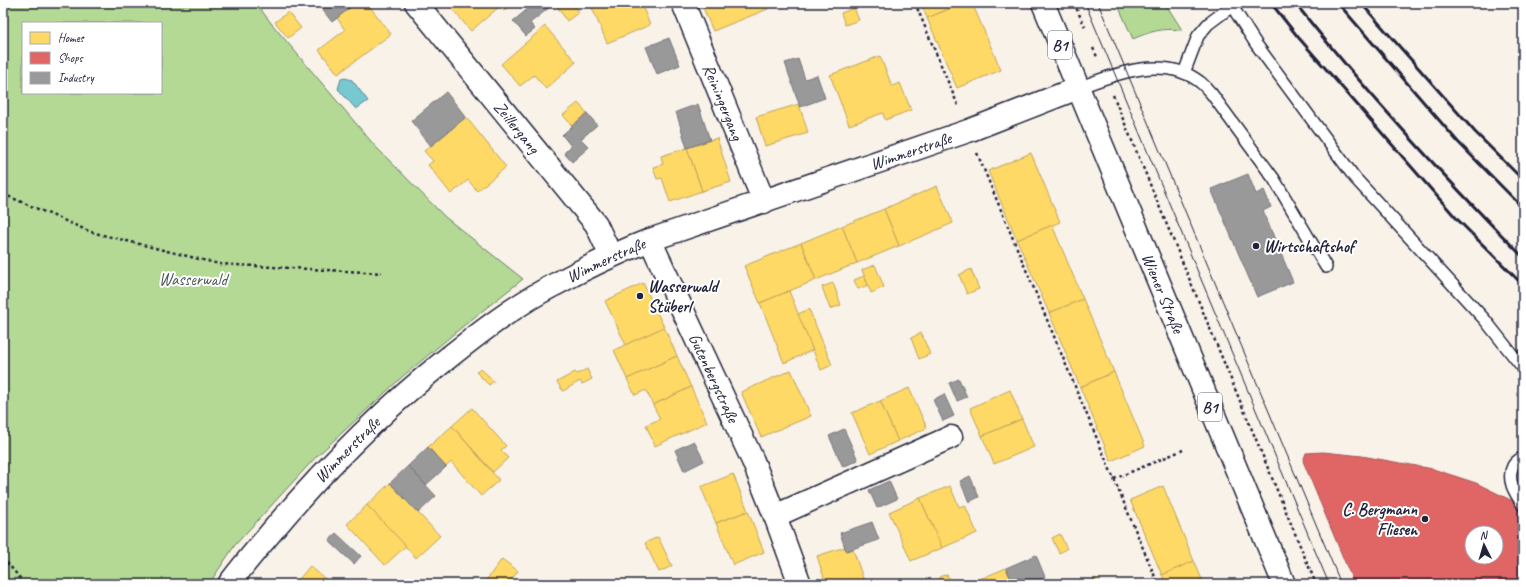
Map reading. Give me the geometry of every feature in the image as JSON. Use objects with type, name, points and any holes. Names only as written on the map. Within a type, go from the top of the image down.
[{"type":"street","name":"Zeillergang","points":[[416,3],[596,224],[611,256]]},
{"type":"street","name":"Reiningergang","points":[[683,3],[764,202]]},
{"type":"street","name":"Wiener Straße","points":[[1043,3],[1284,584]]},
{"type":"street","name":"Wimmerstraße","points":[[229,584],[242,566],[296,502],[355,440],[417,383],[487,327],[552,285],[611,256],[650,240],[968,131],[1078,88]]},
{"type":"street","name":"Gutenbergstraße","points":[[650,240],[750,455],[775,516],[800,584]]},
{"type":"street","points":[[775,516],[951,437]]},
{"type":"lane","points":[[1184,73],[1198,36],[1208,24],[1231,5],[1256,44],[1355,178],[1485,320],[1523,368]]},
{"type":"lane","points":[[1078,88],[1106,77],[1146,68],[1165,68],[1184,73],[1200,82],[1211,93],[1274,179],[1326,267]]},
{"type":"lane","points":[[1523,457],[1514,465],[1510,479],[1513,491],[1523,504]]},
{"type":"path","points":[[915,3],[960,109]]},
{"type":"path","points":[[1074,3],[1085,27]]},
{"type":"path","points":[[1093,48],[1316,584]]},
{"type":"path","points":[[974,146],[1158,584]]},
{"type":"path","points":[[3,194],[91,232],[219,264],[382,273]]},
{"type":"path","points":[[1114,479],[1183,450]]},
{"type":"path","points":[[3,558],[25,584]]},
{"type":"green space","name":"Wasserwald","points":[[3,3],[256,3],[271,23],[375,146],[445,217],[523,279],[402,377],[315,458],[235,545],[209,584],[3,584]]},
{"type":"green space","points":[[1117,3],[1165,3],[1182,30],[1168,29],[1157,31],[1133,39]]},
{"type":"water","points":[[345,78],[352,80],[368,101],[356,109],[338,89],[341,79]]},
{"type":"building: Homes","points":[[356,3],[367,3],[391,34],[338,74],[319,50],[345,30],[337,18]]},
{"type":"building: Homes","points":[[447,3],[513,3],[504,11],[500,6],[471,31]]},
{"type":"building: Homes","points":[[555,3],[573,3],[579,12],[567,21]]},
{"type":"building: Homes","points":[[590,3],[641,3],[650,25],[607,43]]},
{"type":"building: Homes","points":[[701,3],[766,3],[768,9],[713,31]]},
{"type":"building: Homes","points":[[921,3],[962,3],[962,4],[927,18]]},
{"type":"building: Homes","points":[[964,3],[972,3],[1001,70],[957,88],[927,18]]},
{"type":"building: Homes","points":[[854,8],[859,20],[845,25],[841,13]]},
{"type":"building: Homes","points":[[288,12],[301,28],[288,38],[275,22]]},
{"type":"building: Homes","points":[[545,26],[576,62],[546,89],[534,75],[520,86],[501,64]]},
{"type":"building: Homes","points":[[880,56],[892,86],[900,83],[911,110],[885,120],[883,113],[849,125],[830,75]]},
{"type":"building: Homes","points":[[578,103],[587,113],[572,126],[563,115]]},
{"type":"building: Homes","points":[[799,104],[808,133],[765,146],[756,117]]},
{"type":"building: Homes","points":[[466,117],[506,167],[477,191],[468,180],[451,194],[428,165],[433,161],[424,151]]},
{"type":"building: Homes","points":[[717,138],[731,182],[702,191],[687,148]]},
{"type":"building: Homes","points":[[687,148],[702,191],[670,202],[662,178],[657,179],[653,167],[663,164],[661,156]]},
{"type":"building: Homes","points":[[1031,153],[1060,222],[1017,240],[988,171]]},
{"type":"building: Homes","points":[[937,186],[953,223],[899,246],[884,209]]},
{"type":"building: Homes","points":[[884,209],[899,246],[857,263],[842,226]]},
{"type":"building: Homes","points":[[1052,225],[1083,299],[1049,313],[1017,240]]},
{"type":"building: Homes","points":[[842,226],[857,263],[816,280],[801,243]]},
{"type":"building: Homes","points":[[801,243],[816,280],[760,303],[744,266]]},
{"type":"building: Homes","points":[[875,265],[884,287],[871,293],[862,270]]},
{"type":"building: Homes","points":[[971,269],[979,289],[967,294],[959,275]]},
{"type":"building: Homes","points":[[864,276],[868,285],[858,289],[854,280]]},
{"type":"building: Homes","points":[[643,283],[664,327],[626,345],[605,301]]},
{"type":"building: Homes","points":[[833,283],[841,305],[830,309],[822,287]]},
{"type":"building: Homes","points":[[789,291],[813,350],[784,363],[760,303]]},
{"type":"building: Homes","points":[[1083,299],[1114,372],[1080,387],[1049,313]]},
{"type":"building: Homes","points":[[809,309],[832,365],[821,370],[798,314]]},
{"type":"building: Homes","points":[[664,327],[677,356],[627,379],[614,350]]},
{"type":"building: Homes","points":[[921,333],[930,354],[919,359],[911,338]]},
{"type":"building: Homes","points":[[677,356],[691,387],[653,405],[646,390],[635,395],[627,379]]},
{"type":"building: Homes","points":[[480,368],[494,381],[489,385],[476,372]]},
{"type":"building: Homes","points":[[587,369],[592,379],[582,384],[580,381],[563,391],[557,382],[575,372],[577,374]]},
{"type":"building: Homes","points":[[791,370],[811,416],[761,437],[741,392]]},
{"type":"building: Homes","points":[[1114,372],[1145,446],[1111,461],[1080,387]]},
{"type":"building: Homes","points":[[691,387],[707,422],[655,446],[646,425],[660,419],[653,405]]},
{"type":"building: Homes","points":[[909,388],[927,428],[898,441],[880,401]]},
{"type":"building: Homes","points":[[1010,390],[1022,419],[982,436],[970,408]]},
{"type":"building: Homes","points":[[880,401],[898,441],[870,454],[852,413]]},
{"type":"building: Homes","points":[[472,408],[506,446],[501,450],[508,458],[493,472],[452,426]]},
{"type":"building: Homes","points":[[1022,419],[1034,447],[994,464],[982,436]]},
{"type":"building: Homes","points":[[452,426],[499,480],[481,496],[451,462],[446,467],[428,447]]},
{"type":"building: Homes","points":[[733,474],[748,511],[716,523],[701,487]]},
{"type":"building: Homes","points":[[390,483],[440,536],[416,558],[367,505]]},
{"type":"building: Homes","points":[[950,486],[959,507],[965,505],[977,533],[942,548],[920,498]]},
{"type":"building: Homes","points":[[1163,486],[1194,561],[1162,575],[1130,500]]},
{"type":"building: Homes","points":[[920,498],[942,548],[911,561],[889,512]]},
{"type":"building: Homes","points":[[367,505],[406,546],[385,565],[347,524]]},
{"type":"building: Homes","points":[[748,511],[764,552],[733,565],[716,523]]},
{"type":"building: Homes","points":[[1060,534],[1067,549],[1059,553],[1052,538]]},
{"type":"building: Homes","points":[[658,537],[672,566],[659,572],[645,543]]},
{"type":"building: Homes","points":[[845,547],[846,551],[853,549],[865,584],[826,584],[817,556]]},
{"type":"building: Homes","points":[[502,559],[518,571],[508,584],[484,583]]},
{"type":"building: Homes","points":[[1194,561],[1204,584],[1166,584],[1162,575]]},
{"type":"building: Homes","points":[[310,566],[331,584],[295,584]]},
{"type":"building: Homes","points":[[1006,568],[1013,584],[968,584]]},
{"type":"building: Homes","points":[[947,575],[951,580],[950,584],[940,584],[938,582],[941,576]]},
{"type":"building: Homes","points":[[1096,579],[1098,584],[1084,584]]},
{"type":"building: Shops","name":"C. Bergmann Fliesen","points":[[1323,452],[1362,456],[1433,469],[1476,483],[1523,506],[1523,584],[1354,584],[1303,461],[1306,453]]},
{"type":"building: Industry","points":[[317,3],[356,3],[332,22]]},
{"type":"building: Industry","points":[[535,3],[555,3],[530,23],[535,29],[526,36],[513,21]]},
{"type":"building: Industry","points":[[669,38],[680,65],[657,74],[646,47]]},
{"type":"building: Industry","points":[[798,59],[805,79],[817,75],[825,98],[800,107],[785,63]]},
{"type":"building: Industry","points":[[446,92],[466,117],[431,146],[411,121]]},
{"type":"building: Industry","points":[[698,104],[710,140],[687,148],[676,112]]},
{"type":"building: Industry","points":[[587,113],[597,125],[581,139],[589,147],[572,162],[564,153],[571,146],[562,135]]},
{"type":"building: Industry","name":"Wirtschaftshof","points":[[1248,174],[1256,194],[1264,190],[1271,207],[1263,211],[1293,282],[1257,297],[1211,189]]},
{"type":"building: Industry","points":[[959,379],[967,397],[957,401],[949,383]]},
{"type":"building: Industry","points":[[944,394],[954,416],[943,421],[933,400]]},
{"type":"building: Industry","points":[[844,429],[858,460],[843,467],[829,436]]},
{"type":"building: Industry","points":[[694,441],[704,461],[684,471],[675,450]]},
{"type":"building: Industry","points":[[428,447],[446,467],[426,485],[408,466]]},
{"type":"building: Industry","points":[[408,466],[436,496],[418,513],[390,483]]},
{"type":"building: Industry","points":[[970,476],[979,497],[969,502],[960,481]]},
{"type":"building: Industry","points":[[889,481],[897,499],[877,508],[869,490]]},
{"type":"building: Industry","points":[[872,522],[879,540],[846,551],[840,533]]},
{"type":"building: Industry","points":[[336,533],[361,556],[354,564],[329,541]]},
{"type":"building: Industry","points":[[1036,555],[1045,577],[1030,584],[1013,584],[1006,568]]},
{"type":"tram line","points":[[1085,3],[1329,584]]},
{"type":"tram line","points":[[1098,3],[1341,584]]},
{"type":"railway","points":[[1271,3],[1298,37],[1457,219],[1523,285]]},
{"type":"railway","points":[[1295,3],[1377,101],[1464,196],[1523,257]]},
{"type":"railway","points":[[1338,3],[1458,142],[1523,208]]},
{"type":"railway","points":[[1361,3],[1475,132],[1523,180]]},
{"type":"place","name":"Wirtschaftshof","points":[[1256,246]]},
{"type":"place","name":"Wasserwald Stüberl","points":[[640,296]]},
{"type":"place","name":"C. Bergmann Fliesen","points":[[1425,519]]}]
